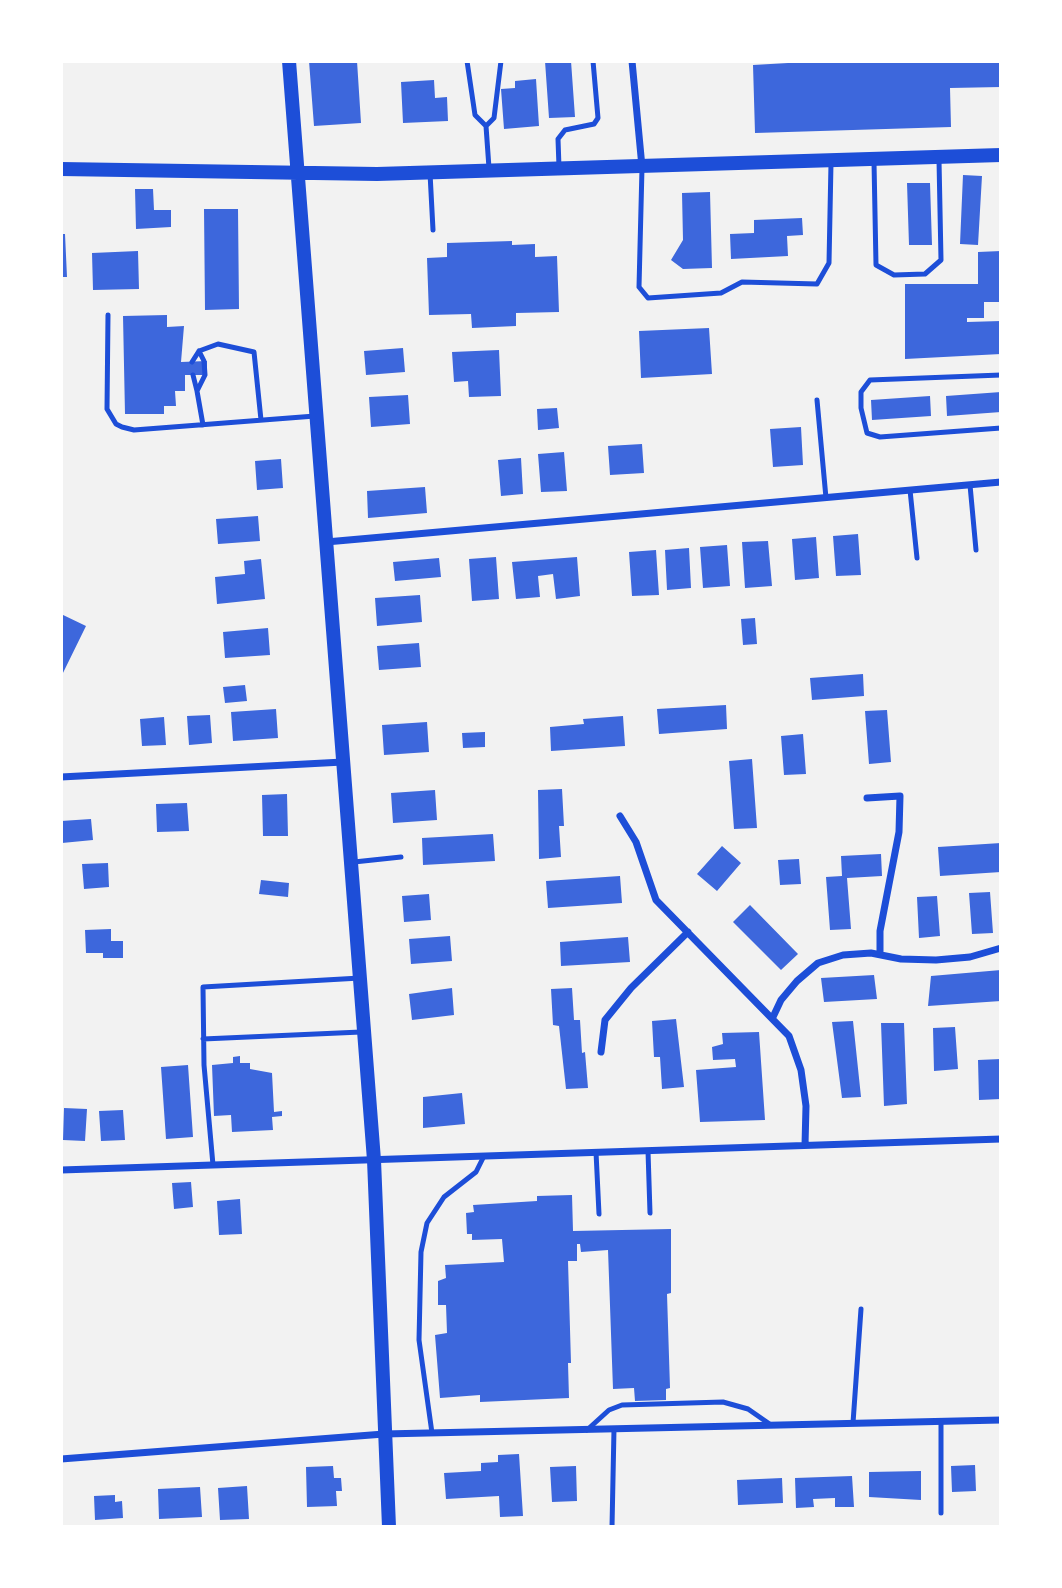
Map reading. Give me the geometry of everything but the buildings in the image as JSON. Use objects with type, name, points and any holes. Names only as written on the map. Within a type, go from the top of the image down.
[{"type":"main road","points":[[289,61],[374,1160],[389,1527]]},
{"type":"main road","points":[[61,169],[298,174],[430,173],[1001,155]]},
{"type":"street","points":[[632,61],[642,168]]},
{"type":"street","points":[[326,542],[1001,482]]},
{"type":"street","points":[[61,777],[343,762]]},
{"type":"street","points":[[867,798],[900,796],[899,832],[880,931],[880,954]]},
{"type":"street","points":[[620,816],[636,842],[656,900],[789,1036],[801,1070],[806,1107],[805,1145]]},
{"type":"street","points":[[601,1052],[605,1020],[631,988],[688,932]]},
{"type":"street","points":[[773,1017],[781,1000],[818,963],[843,955],[880,954],[901,959],[936,960],[970,957],[1001,948]]},
{"type":"street","points":[[61,1171],[1001,1139]]},
{"type":"street","points":[[61,1459],[384,1434],[1001,1420]]},
{"type":"lane","points":[[467,61],[475,115],[486,126],[489,172]]},
{"type":"lane","points":[[486,126],[495,118],[501,61]]},
{"type":"lane","points":[[559,170],[558,139],[565,130],[594,124],[598,118],[593,61]]},
{"type":"lane","points":[[874,159],[876,265],[894,275],[925,274],[941,260],[939,157]]},
{"type":"lane","points":[[642,168],[639,287],[648,298],[703,296],[721,293],[742,282],[817,284],[829,263],[831,160]]},
{"type":"lane","points":[[430,173],[433,230]]},
{"type":"lane","points":[[108,315],[106,402],[110,417],[116,424],[134,430],[316,416]]},
{"type":"lane","points":[[192,362],[199,351],[218,344],[254,352],[261,420]]},
{"type":"lane","points":[[197,391],[205,375],[199,351]]},
{"type":"lane","points":[[193,375],[203,425]]},
{"type":"lane","points":[[1001,375],[870,380],[862,392],[861,408],[867,433],[880,437],[1001,428]]},
{"type":"lane","points":[[817,400],[826,498]]},
{"type":"lane","points":[[970,485],[976,550]]},
{"type":"lane","points":[[910,490],[917,558]]},
{"type":"lane","points":[[351,862],[401,857]]},
{"type":"lane","points":[[213,1166],[203,1040],[203,987],[360,978]]},
{"type":"lane","points":[[203,1040],[365,1032]]},
{"type":"lane","points":[[648,1151],[650,1213]]},
{"type":"lane","points":[[597,1152],[599,1214]]},
{"type":"lane","points":[[432,1433],[419,1340],[421,1252],[427,1223],[444,1196],[476,1172],[484,1156]]},
{"type":"lane","points":[[853,1423],[861,1309]]},
{"type":"lane","points":[[587,1430],[609,1410],[622,1405],[723,1402],[748,1409],[771,1425]]},
{"type":"lane","points":[[941,1421],[941,1514]]},
{"type":"lane","points":[[612,1527],[614,1429]]}]
